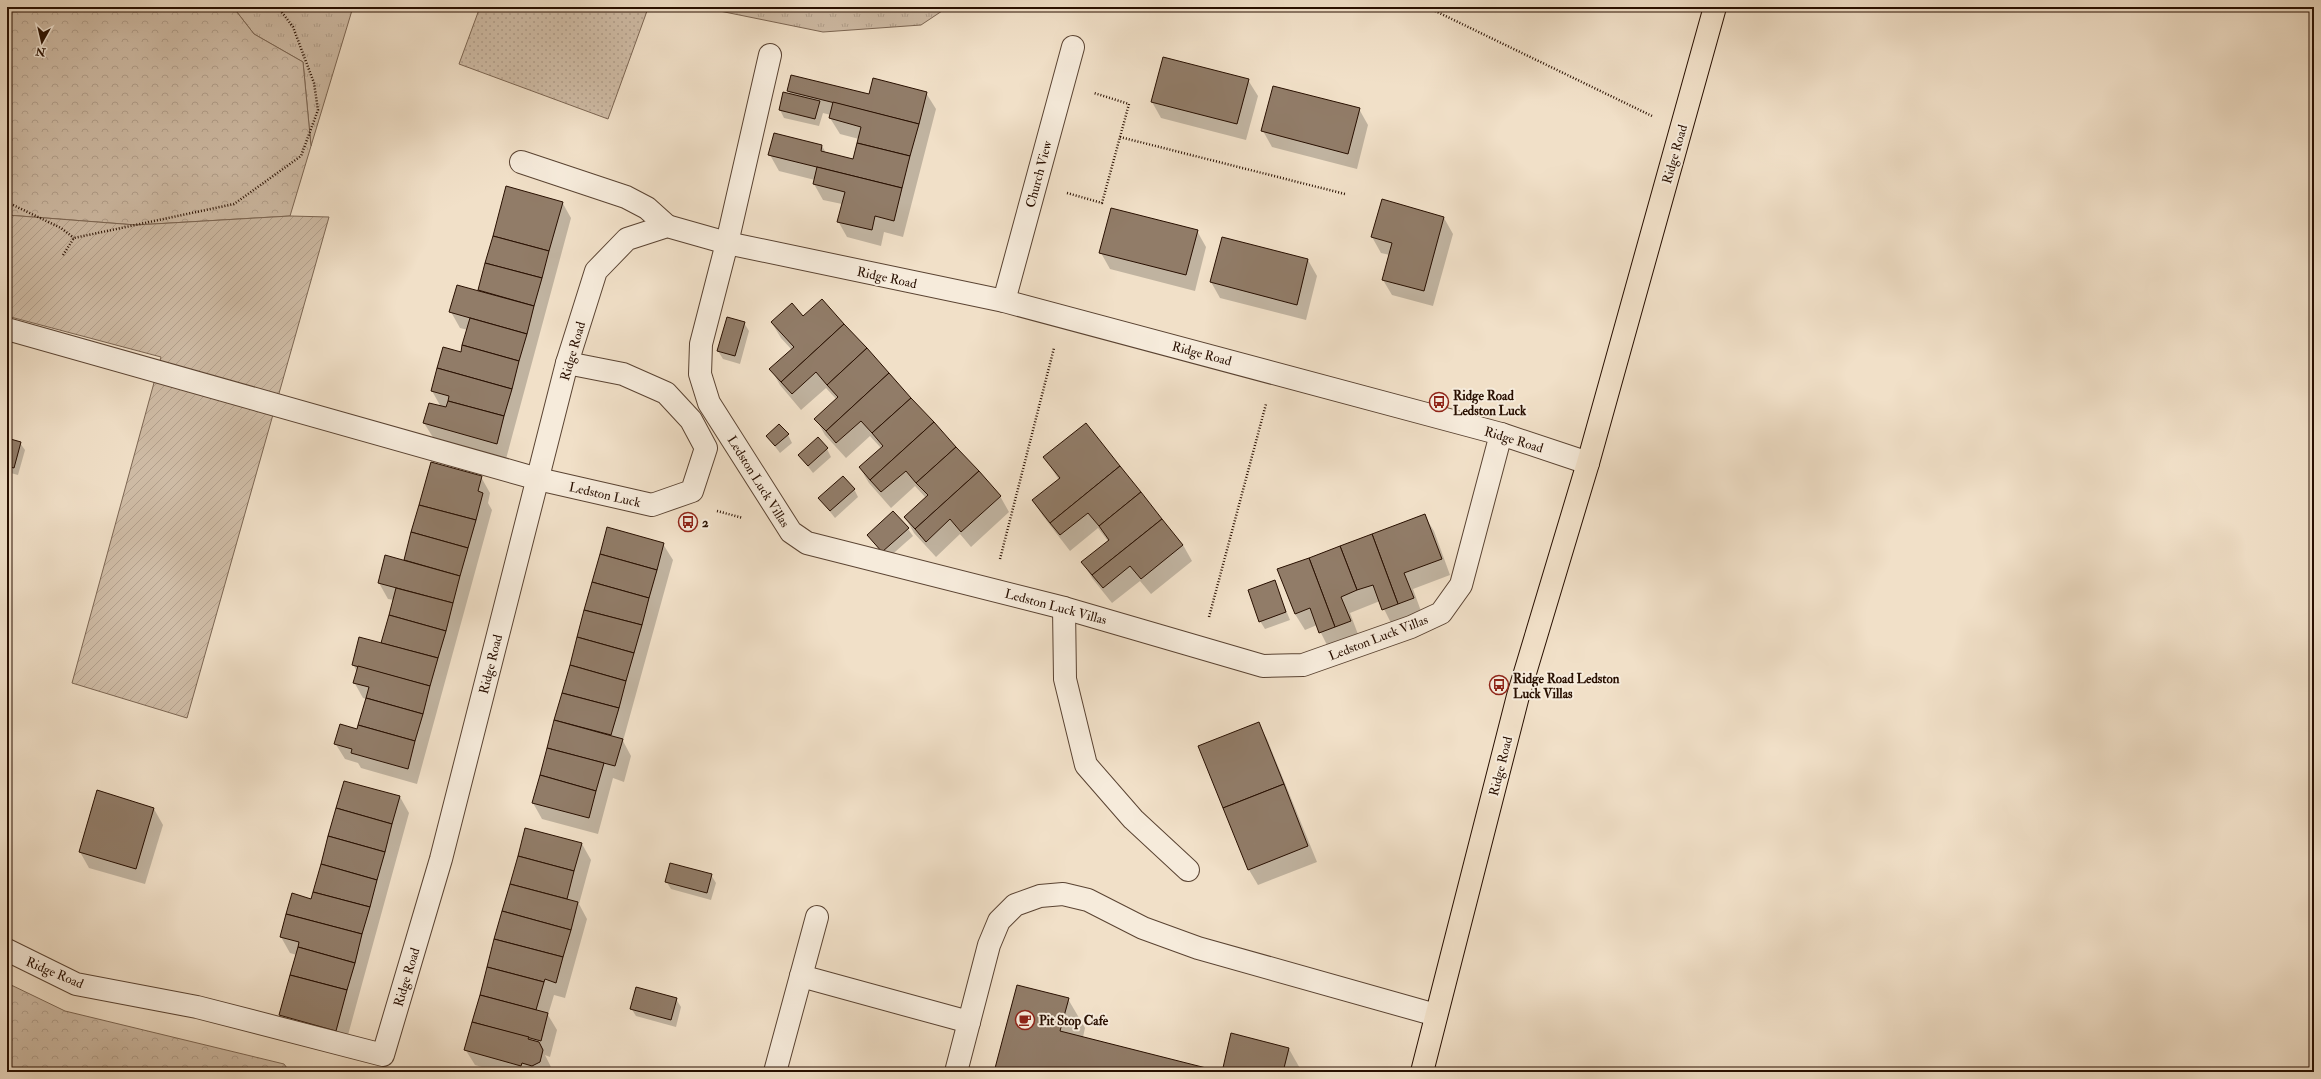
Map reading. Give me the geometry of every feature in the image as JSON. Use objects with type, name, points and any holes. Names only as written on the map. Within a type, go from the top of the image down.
[{"type":"main road","name":"Ridge Road","points":[[1422,1072],[1518,696],[1588,463],[1715,7]]},
{"type":"street","name":"Church View","points":[[1004,302],[1073,47]]},
{"type":"street","name":"Ledston Luck Villas","points":[[770,55],[727,243],[701,344],[700,374],[709,402],[791,532],[807,543],[1064,608],[1263,666],[1303,665],[1411,627],[1441,613],[1461,585],[1501,434]]},
{"type":"street","points":[[521,162],[626,197],[647,208],[667,226]]},
{"type":"street","name":"Ridge Road","points":[[7,950],[76,984],[197,1007],[383,1055],[441,859],[567,363],[596,271],[627,239],[667,226],[727,243],[1004,302],[1501,434],[1588,463]]},
{"type":"street","points":[[7,329],[538,478]]},
{"type":"street","name":"Ledston Luck","points":[[538,478],[652,505],[692,491],[706,448],[691,420],[666,393],[623,374],[567,363]]},
{"type":"street","points":[[1064,608],[1065,679],[1086,765],[1133,819],[1188,870]]},
{"type":"street","points":[[956,1072],[989,945],[999,921],[1015,905],[1040,896],[1063,894],[1088,900],[1143,928],[1198,948],[1436,1015]]},
{"type":"street","points":[[775,1072],[816,917]]},
{"type":"street","points":[[801,976],[969,1022]]},
{"type":"path","points":[[63,255],[74,238],[234,204],[301,156],[318,110],[314,82],[293,27],[278,7]]},
{"type":"path","points":[[1427,7],[1681,130]]},
{"type":"path","points":[[1036,185],[1102,202],[1129,104],[1063,84]]},
{"type":"path","points":[[1120,137],[1345,194]]},
{"type":"path","points":[[7,205],[13,205],[61,228],[74,238]]},
{"type":"path","points":[[992,590],[1062,317]]},
{"type":"path","points":[[1201,648],[1274,373]]},
{"type":"path","points":[[715,511],[791,532]]},
{"type":"green space","points":[[7,7],[233,7],[254,34],[303,62],[311,146],[290,216],[136,225],[7,215]]},
{"type":"green space","points":[[233,7],[353,7],[311,146],[303,62],[254,34]]},
{"type":"green space","points":[[480,7],[637,7],[647,11],[608,119],[459,64]]},
{"type":"green space","points":[[700,7],[948,7],[921,25],[823,32]]},
{"type":"green space","points":[[7,215],[136,225],[290,216],[329,217],[187,718],[72,683],[161,357],[7,316]]},
{"type":"green space","points":[[7,983],[65,1011],[284,1064],[290,1072],[7,1072]]},
{"type":"building","points":[[1163,57],[1249,79],[1237,124],[1151,102]]},
{"type":"building","points":[[791,75],[869,94],[873,78],[927,92],[919,124],[787,91]]},
{"type":"building","points":[[1273,86],[1360,108],[1348,154],[1261,131]]},
{"type":"building","points":[[783,92],[820,101],[815,119],[779,110]]},
{"type":"building","points":[[833,102],[919,124],[910,156],[857,143],[861,127],[829,118]]},
{"type":"building","points":[[774,133],[822,145],[821,151],[853,159],[857,143],[910,156],[902,188],[768,155]]},
{"type":"building","points":[[817,167],[902,188],[894,221],[875,216],[872,230],[837,222],[845,192],[813,184]]},
{"type":"building","points":[[506,186],[563,202],[549,251],[493,236]]},
{"type":"building","points":[[1382,199],[1444,217],[1424,291],[1382,280],[1392,243],[1371,237]]},
{"type":"building","points":[[1111,208],[1198,230],[1186,275],[1099,253]]},
{"type":"building","points":[[493,236],[549,251],[542,278],[485,263]]},
{"type":"building","points":[[1222,237],[1308,259],[1297,305],[1210,282]]},
{"type":"building","points":[[485,263],[542,278],[534,306],[478,290]]},
{"type":"building","points":[[457,285],[534,306],[527,334],[449,312]]},
{"type":"building","points":[[822,299],[844,324],[781,382],[769,369],[794,347],[771,322],[792,303],[803,316]]},
{"type":"building","points":[[727,317],[745,322],[735,356],[717,351]]},
{"type":"building","points":[[470,318],[527,334],[519,361],[462,345]]},
{"type":"building","points":[[844,324],[867,348],[827,385],[816,372],[792,394],[781,382]]},
{"type":"building","points":[[462,345],[519,361],[512,389],[437,368],[443,347],[461,352]]},
{"type":"building","points":[[867,348],[889,373],[826,431],[814,419],[838,397],[827,385]]},
{"type":"building","points":[[437,368],[512,389],[504,416],[448,401],[449,396],[431,391]]},
{"type":"building","points":[[889,373],[911,398],[872,433],[861,421],[836,443],[826,431]]},
{"type":"building","points":[[911,398],[934,422],[870,480],[859,467],[883,446],[872,433]]},
{"type":"building","points":[[448,401],[504,416],[497,444],[423,423],[429,403],[446,407]]},
{"type":"building","points":[[934,422],[956,447],[916,483],[906,471],[881,492],[870,480]]},
{"type":"building","points":[[1086,423],[1120,466],[1050,523],[1032,500],[1060,478],[1043,457]]},
{"type":"building","points":[[779,424],[789,434],[775,446],[766,436]]},
{"type":"building","points":[[818,437],[828,448],[808,466],[798,455]]},
{"type":"building","points":[[7,438],[21,442],[14,468],[7,466]]},
{"type":"building","points":[[956,447],[979,471],[915,529],[904,517],[928,495],[916,483]]},
{"type":"building","points":[[431,462],[482,476],[478,491],[483,493],[476,520],[419,505]]},
{"type":"building","points":[[1120,466],[1141,492],[1099,526],[1088,513],[1060,535],[1050,523]]},
{"type":"building","points":[[979,471],[1001,496],[961,532],[950,519],[926,542],[915,529]]},
{"type":"building","points":[[843,476],[855,489],[830,511],[818,498]]},
{"type":"building","points":[[1141,492],[1162,519],[1092,575],[1081,562],[1109,540],[1099,526]]},
{"type":"building","points":[[419,505],[476,520],[468,548],[411,532]]},
{"type":"building","points":[[893,511],[909,528],[882,552],[867,535]]},
{"type":"building","points":[[1425,514],[1442,559],[1404,573],[1414,598],[1398,604],[1372,534]]},
{"type":"building","points":[[1162,519],[1183,545],[1141,579],[1130,566],[1103,588],[1092,575]]},
{"type":"building","points":[[607,527],[664,543],[657,570],[600,554]]},
{"type":"building","points":[[411,532],[468,548],[460,576],[404,560]]},
{"type":"building","points":[[1372,534],[1398,604],[1382,610],[1373,585],[1357,590],[1340,546]]},
{"type":"building","points":[[1340,546],[1357,590],[1341,597],[1351,621],[1335,627],[1309,558]]},
{"type":"building","points":[[600,554],[657,570],[649,598],[592,582]]},
{"type":"building","points":[[385,555],[460,576],[453,603],[378,583]]},
{"type":"building","points":[[1309,558],[1335,627],[1319,633],[1310,608],[1295,614],[1277,569]]},
{"type":"building","points":[[1275,580],[1286,612],[1259,622],[1248,590]]},
{"type":"building","points":[[592,582],[649,598],[642,625],[584,610]]},
{"type":"building","points":[[396,588],[453,603],[446,631],[389,615]]},
{"type":"building","points":[[584,610],[642,625],[634,653],[577,637]]},
{"type":"building","points":[[389,615],[446,631],[438,658],[381,643]]},
{"type":"building","points":[[359,637],[438,658],[430,686],[352,665]]},
{"type":"building","points":[[577,637],[634,653],[626,681],[570,665]]},
{"type":"building","points":[[570,665],[626,681],[619,708],[562,693]]},
{"type":"building","points":[[358,666],[430,686],[423,714],[366,698],[369,687],[353,683]]},
{"type":"building","points":[[562,693],[619,708],[611,735],[554,720]]},
{"type":"building","points":[[366,698],[423,714],[415,741],[358,725]]},
{"type":"building","points":[[554,720],[623,739],[615,766],[547,748]]},
{"type":"building","points":[[1259,722],[1284,784],[1223,808],[1198,746]]},
{"type":"building","points":[[340,724],[357,729],[358,725],[415,741],[408,769],[351,753],[352,749],[334,744]]},
{"type":"building","points":[[547,748],[604,763],[596,791],[540,775]]},
{"type":"building","points":[[540,775],[596,791],[589,818],[532,803]]},
{"type":"building","points":[[344,781],[400,796],[392,824],[336,808]]},
{"type":"building","points":[[1284,784],[1308,846],[1248,870],[1223,808]]},
{"type":"building","points":[[97,790],[154,808],[136,869],[79,852]]},
{"type":"building","points":[[336,808],[392,824],[385,852],[328,836]]},
{"type":"building","points":[[525,828],[582,843],[574,871],[518,856]]},
{"type":"building","points":[[328,836],[385,852],[377,880],[321,864]]},
{"type":"building","points":[[518,856],[574,871],[567,899],[510,884]]},
{"type":"building","points":[[670,863],[712,874],[707,893],[665,882]]},
{"type":"building","points":[[321,864],[377,880],[370,907],[313,892]]},
{"type":"building","points":[[510,884],[578,902],[571,930],[502,911]]},
{"type":"building","points":[[313,892],[370,907],[362,934],[286,914],[292,893],[311,899]]},
{"type":"building","points":[[502,911],[571,930],[563,957],[494,939]]},
{"type":"building","points":[[286,914],[362,934],[355,963],[298,947],[299,942],[280,937]]},
{"type":"building","points":[[494,939],[563,957],[556,983],[545,979],[544,982],[487,967]]},
{"type":"building","points":[[298,947],[355,963],[347,990],[290,975]]},
{"type":"building","points":[[487,967],[544,982],[536,1010],[480,995]]},
{"type":"building","points":[[290,975],[347,990],[336,1031],[279,1015]]},
{"type":"building","points":[[1017,985],[1069,998],[1060,1031],[1222,1072],[994,1072]]},
{"type":"building","points":[[636,987],[677,998],[671,1020],[630,1009]]},
{"type":"building","points":[[480,995],[548,1013],[541,1041],[472,1022]]},
{"type":"building","points":[[472,1022],[529,1037],[528,1039],[539,1042],[543,1050],[540,1062],[532,1066],[522,1063],[521,1066],[464,1050]]},
{"type":"building","points":[[1231,1033],[1289,1048],[1283,1072],[1222,1072]]},
{"type":"place","name":"Ridge Road Ledston Luck","points":[[1439,402]]},
{"type":"place","name":"2","points":[[688,522]]},
{"type":"place","name":"Ridge Road Ledston Luck Villas","points":[[1499,685]]},
{"type":"place","name":"Pit Stop Cafe","points":[[1025,1020]]}]
